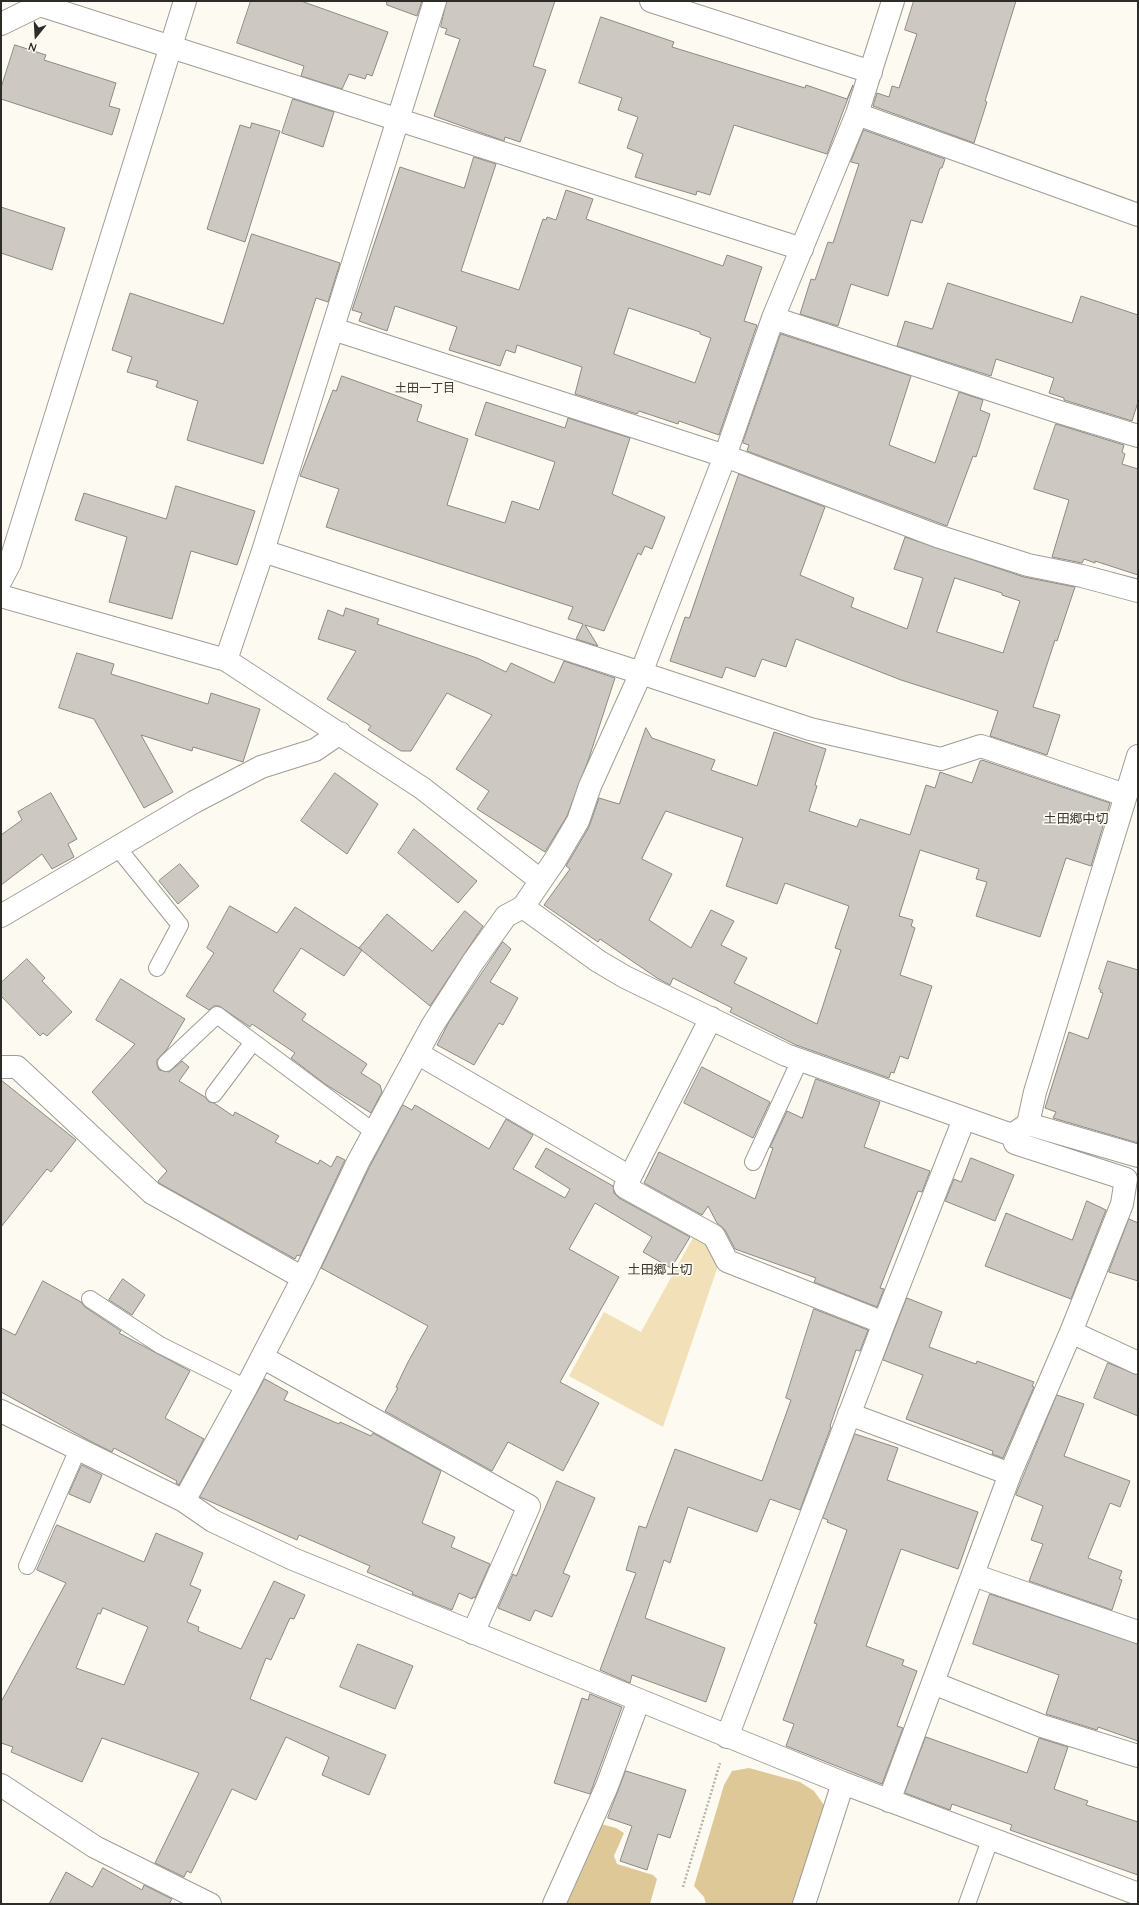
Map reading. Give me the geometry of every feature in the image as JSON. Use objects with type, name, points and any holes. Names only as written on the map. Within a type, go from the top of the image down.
[{"type":"street","points":[[1,580],[10,562],[185,1]]},
{"type":"street","points":[[226,660],[263,551],[435,1]]},
{"type":"street","points":[[651,1],[871,72]]},
{"type":"street","points":[[184,1501],[246,1388],[303,1278],[358,1162],[432,1026],[473,962],[506,916],[523,907],[555,860],[578,821],[590,786],[642,673],[725,456],[773,318],[857,114],[893,1]]},
{"type":"street","points":[[1,24],[40,6],[398,119],[802,250]]},
{"type":"street","points":[[857,114],[1138,214]]},
{"type":"street","points":[[773,318],[1056,411],[1138,436]]},
{"type":"street","points":[[332,329],[725,456],[937,536],[1028,566],[1082,576],[1138,591]]},
{"type":"street","points":[[263,551],[642,673],[810,729],[941,759],[981,746],[1125,795]]},
{"type":"street","points":[[1,596],[226,660],[340,733],[422,788],[540,880]]},
{"type":"street","points":[[1,916],[194,802],[261,767],[315,750],[340,733]]},
{"type":"street","points":[[890,1801],[1010,1474],[1071,1332],[1122,1204],[1126,1179],[1015,1143],[1035,1092],[1138,756]]},
{"type":"street","points":[[523,907],[598,961],[625,976],[800,1060],[964,1119],[1138,1156]]},
{"type":"street","points":[[710,1018],[625,1187],[714,1236],[727,1261],[884,1323]]},
{"type":"street","points":[[417,1053],[630,1177]]},
{"type":"street","points":[[1,1067],[17,1067],[152,1193],[303,1278]]},
{"type":"street","points":[[727,1737],[849,1414],[964,1119]]},
{"type":"street","points":[[1071,1332],[1138,1363]]},
{"type":"street","points":[[262,1356],[529,1506],[473,1633]]},
{"type":"street","points":[[1,1411],[184,1501],[213,1521],[293,1559],[842,1783],[990,1840],[1138,1894]]},
{"type":"street","points":[[849,1414],[1010,1474]]},
{"type":"street","points":[[973,1575],[1138,1632]]},
{"type":"street","points":[[933,1683],[1042,1726],[1138,1756]]},
{"type":"street","points":[[554,1904],[606,1786],[639,1700]]},
{"type":"street","points":[[804,1904],[842,1783]]},
{"type":"street","points":[[1,1785],[95,1847],[210,1904]]},
{"type":"lane","points":[[117,847],[180,925],[156,968]]},
{"type":"lane","points":[[166,1063],[217,1015],[374,1132]]},
{"type":"lane","points":[[214,1094],[253,1042]]},
{"type":"lane","points":[[753,1162],[800,1060]]},
{"type":"lane","points":[[90,1299],[160,1345],[246,1388]]},
{"type":"lane","points":[[27,1566],[78,1449]]},
{"type":"lane","points":[[967,1904],[990,1840]]},
{"type":"path","points":[[683,1887],[727,1737]]},
{"type":"shaded area","points":[[695,1234],[710,1243],[719,1263],[663,1427],[569,1376],[604,1312],[641,1332]]},
{"type":"shaded area","points":[[749,1768],[800,1782],[814,1791],[824,1805],[792,1904],[706,1904],[704,1897],[694,1886],[724,1785],[732,1771]]},
{"type":"shaded area","points":[[601,1824],[616,1828],[624,1833],[614,1856],[617,1864],[653,1875],[657,1879],[650,1904],[565,1904]]},
{"type":"building","points":[[251,1],[301,1],[388,32],[372,76],[367,74],[365,79],[349,74],[342,89],[301,76],[304,66],[237,43]]},
{"type":"building","points":[[387,1],[422,1],[417,16],[387,5]]},
{"type":"building","points":[[447,1],[555,1],[533,66],[546,70],[520,142],[505,137],[504,141],[434,116],[460,39],[445,34],[447,29],[441,27]]},
{"type":"building","points":[[914,1],[1016,1],[985,101],[987,102],[974,143],[873,106],[877,93],[889,97],[892,86],[899,88],[917,34],[905,30]]},
{"type":"building","points":[[601,17],[674,42],[672,47],[805,88],[806,85],[847,99],[853,85],[827,154],[734,125],[710,195],[697,191],[696,195],[635,177],[643,154],[627,148],[638,117],[618,110],[622,98],[579,83]]},
{"type":"building","points":[[15,45],[46,55],[44,60],[116,83],[109,106],[120,109],[112,135],[1,99],[1,88]]},
{"type":"building","points":[[293,99],[334,112],[323,147],[282,133]]},
{"type":"building","points":[[252,123],[280,131],[245,242],[207,229],[240,125],[250,128]]},
{"type":"building","points":[[864,130],[945,159],[942,168],[940,168],[922,223],[911,220],[888,296],[851,284],[838,326],[800,314],[811,279],[815,280],[828,242],[833,243],[859,164],[851,162]]},
{"type":"building","points":[[474,157],[496,164],[461,271],[519,290],[543,219],[546,220],[547,217],[556,220],[566,190],[593,199],[586,219],[723,266],[727,255],[762,267],[744,321],[757,325],[719,435],[679,421],[678,424],[639,411],[637,414],[575,394],[582,367],[517,345],[515,353],[506,350],[500,366],[449,350],[457,327],[395,306],[387,331],[359,321],[362,313],[352,310],[400,167],[464,188]],"holes":[[[629,308],[700,332],[700,334],[711,338],[695,383],[614,354]]]},
{"type":"building","points":[[1,207],[65,228],[52,270],[1,253]]},
{"type":"building","points":[[252,234],[340,263],[328,302],[316,298],[263,464],[187,440],[198,401],[156,387],[158,381],[127,372],[132,357],[112,350],[130,293],[223,324]]},
{"type":"building","points":[[948,283],[1072,323],[1081,296],[1138,315],[1138,402],[1132,421],[1064,400],[1064,398],[1049,393],[1054,378],[996,359],[991,376],[897,346],[905,321],[932,329]]},
{"type":"building","points":[[781,334],[911,376],[889,445],[935,463],[959,392],[983,400],[980,410],[990,414],[976,457],[973,456],[947,526],[747,451],[749,445],[743,443]]},
{"type":"building","points":[[342,376],[422,405],[417,421],[468,439],[447,505],[505,523],[512,501],[539,510],[555,462],[475,435],[486,402],[565,428],[568,418],[630,438],[612,494],[665,517],[652,549],[645,546],[641,555],[638,553],[604,631],[585,625],[598,646],[576,639],[583,624],[568,619],[573,607],[326,527],[339,489],[300,476],[333,390],[336,391]]},
{"type":"building","points":[[1056,424],[1124,445],[1122,452],[1125,454],[1122,464],[1138,469],[1138,575],[1095,561],[1095,563],[1084,559],[1082,563],[1052,557],[1069,500],[1034,489]]},
{"type":"building","points":[[739,474],[825,507],[800,575],[854,598],[851,607],[907,629],[923,578],[894,569],[905,537],[1024,577],[1075,587],[1057,641],[1055,640],[1033,707],[1060,715],[1047,755],[990,736],[998,711],[901,680],[796,639],[786,667],[762,659],[755,677],[726,667],[722,678],[670,661],[685,617],[689,618]],"holes":[[[955,578],[1002,593],[1002,595],[1020,601],[1003,653],[937,632]]]},
{"type":"building","points":[[176,486],[255,511],[237,565],[191,551],[172,619],[109,602],[127,537],[75,520],[84,493],[166,519]]},
{"type":"building","points":[[346,608],[379,619],[377,624],[477,658],[506,672],[511,663],[554,683],[564,661],[615,678],[589,758],[567,816],[545,852],[477,809],[489,791],[456,769],[492,715],[447,693],[411,751],[401,751],[368,730],[371,726],[327,699],[356,651],[318,639],[328,610],[343,616]]},
{"type":"building","points":[[77,653],[114,664],[111,674],[208,704],[211,693],[260,709],[243,762],[193,747],[192,751],[141,735],[173,792],[144,808],[94,719],[59,708]]},
{"type":"building","points":[[646,728],[652,738],[715,760],[711,770],[757,786],[774,732],[826,749],[809,811],[857,827],[860,819],[910,835],[926,785],[935,788],[940,772],[972,783],[980,761],[982,760],[1110,803],[1091,866],[1066,858],[1040,937],[976,916],[987,882],[976,879],[979,869],[920,850],[899,916],[913,920],[911,926],[915,928],[900,975],[932,986],[908,1059],[900,1056],[894,1073],[891,1072],[889,1078],[796,1045],[730,1012],[732,1008],[673,978],[670,985],[657,978],[600,939],[598,942],[544,905],[570,869],[566,866],[589,827],[599,798],[619,804]],"holes":[[[666,811],[743,838],[726,886],[777,904],[785,883],[849,906],[835,948],[841,950],[817,1024],[734,983],[747,958],[721,945],[734,921],[711,910],[691,948],[649,920],[672,874],[642,859]]]},
{"type":"building","points":[[335,773],[378,804],[347,854],[301,821]]},
{"type":"building","points":[[51,793],[77,839],[68,844],[74,857],[52,869],[42,854],[1,885],[1,835],[22,820],[18,812]]},
{"type":"building","points":[[414,829],[477,881],[458,903],[398,853]]},
{"type":"building","points":[[180,864],[199,886],[178,904],[159,881]]},
{"type":"building","points":[[230,906],[277,933],[295,907],[362,950],[344,976],[301,948],[273,991],[306,1014],[302,1020],[367,1064],[361,1073],[380,1085],[382,1092],[371,1113],[325,1084],[291,1058],[295,1053],[252,1024],[250,1027],[219,1006],[214,1006],[209,1010],[186,996],[214,953],[207,948]]},
{"type":"building","points":[[465,911],[483,926],[430,1006],[359,948],[387,914],[432,951]]},
{"type":"building","points":[[503,942],[511,949],[490,982],[518,998],[503,1025],[499,1023],[474,1065],[437,1045],[449,1022]]},
{"type":"building","points":[[27,959],[45,978],[42,981],[72,1012],[47,1036],[43,1033],[40,1036],[1,996],[1,983]]},
{"type":"building","points":[[1108,961],[1138,970],[1138,1143],[1053,1118],[1056,1112],[1045,1108],[1069,1032],[1088,1039],[1103,993],[1100,992],[1101,990],[1099,989]]},
{"type":"building","points":[[121,979],[185,1019],[167,1049],[157,1060],[159,1070],[169,1072],[182,1061],[189,1067],[179,1081],[205,1097],[209,1102],[214,1103],[233,1116],[235,1112],[279,1136],[275,1142],[318,1164],[320,1160],[331,1167],[337,1156],[345,1160],[300,1256],[297,1255],[295,1259],[159,1183],[158,1181],[167,1171],[92,1092],[135,1044],[96,1020]]},
{"type":"building","points":[[702,1067],[770,1102],[753,1138],[684,1103]]},
{"type":"building","points":[[816,1079],[880,1102],[864,1147],[930,1171],[922,1192],[918,1191],[880,1288],[884,1289],[877,1307],[814,1282],[816,1278],[735,1249],[725,1230],[717,1223],[708,1206],[702,1215],[644,1183],[659,1152],[755,1199],[773,1148],[770,1147],[787,1111],[802,1118]]},
{"type":"building","points":[[1,1080],[76,1140],[51,1172],[47,1169],[1,1227]]},
{"type":"building","points":[[403,1105],[412,1110],[415,1105],[489,1149],[506,1119],[533,1135],[513,1169],[565,1198],[570,1189],[535,1167],[546,1148],[613,1186],[614,1193],[619,1198],[690,1237],[671,1268],[643,1252],[652,1237],[595,1203],[569,1249],[619,1277],[560,1382],[599,1403],[563,1471],[508,1442],[492,1471],[385,1411],[398,1388],[396,1387],[408,1362],[428,1326],[321,1268],[369,1168]]},
{"type":"building","points":[[971,1158],[1014,1175],[995,1221],[945,1201],[954,1179],[961,1182]]},
{"type":"building","points":[[1087,1201],[1106,1210],[1071,1299],[985,1266],[1006,1213],[1072,1240]]},
{"type":"building","points":[[1129,1219],[1138,1223],[1138,1281],[1109,1272]]},
{"type":"building","points":[[123,1279],[145,1295],[132,1315],[109,1300]]},
{"type":"building","points":[[43,1281],[81,1302],[85,1307],[121,1331],[119,1333],[190,1371],[165,1418],[204,1439],[179,1485],[176,1483],[177,1481],[114,1448],[112,1452],[1,1392],[1,1328],[15,1335]]},
{"type":"building","points":[[907,1298],[942,1312],[929,1347],[976,1364],[977,1361],[1034,1382],[1032,1386],[1034,1387],[1003,1458],[992,1454],[993,1451],[906,1419],[923,1375],[883,1360]]},
{"type":"building","points":[[814,1309],[868,1330],[860,1351],[856,1350],[830,1426],[831,1427],[800,1510],[770,1499],[757,1532],[688,1507],[670,1563],[664,1560],[645,1618],[725,1648],[706,1702],[632,1675],[630,1683],[600,1670],[636,1573],[626,1570],[639,1526],[646,1528],[675,1449],[762,1481],[791,1400],[786,1398]]},
{"type":"building","points":[[1108,1363],[1138,1375],[1138,1416],[1094,1398]]},
{"type":"building","points":[[265,1379],[288,1392],[284,1400],[371,1436],[373,1433],[441,1471],[422,1523],[455,1537],[451,1547],[490,1564],[475,1598],[473,1597],[472,1599],[459,1593],[452,1610],[412,1594],[413,1592],[367,1572],[370,1566],[299,1535],[297,1540],[200,1497]]},
{"type":"building","points":[[1057,1395],[1084,1404],[1064,1456],[1130,1481],[1120,1507],[1110,1503],[1088,1558],[1122,1571],[1119,1579],[1122,1580],[1112,1610],[1029,1581],[1043,1544],[1031,1540],[1043,1506],[1016,1495]]},
{"type":"building","points":[[855,1434],[898,1448],[887,1480],[978,1512],[958,1569],[901,1549],[866,1646],[904,1660],[902,1665],[917,1671],[897,1726],[903,1728],[882,1784],[786,1746],[794,1724],[783,1720],[817,1624],[814,1623],[847,1530],[827,1522],[828,1520],[823,1518]]},
{"type":"building","points":[[82,1465],[102,1475],[90,1503],[69,1494]]},
{"type":"building","points":[[557,1481],[595,1498],[563,1573],[570,1576],[552,1617],[535,1610],[530,1621],[498,1608],[513,1574],[516,1576]]},
{"type":"building","points":[[57,1525],[144,1562],[156,1533],[203,1553],[190,1585],[201,1590],[187,1622],[199,1627],[198,1631],[241,1649],[274,1581],[305,1595],[294,1619],[290,1618],[271,1660],[266,1658],[250,1699],[386,1755],[369,1795],[322,1775],[329,1757],[286,1737],[256,1800],[232,1789],[191,1873],[187,1871],[184,1877],[155,1863],[199,1773],[102,1738],[82,1782],[11,1752],[13,1747],[1,1743],[1,1702],[66,1583],[37,1570]],"holes":[[[103,1608],[148,1627],[124,1685],[76,1668],[98,1613],[100,1614]]]},
{"type":"building","points":[[990,1594],[1138,1644],[1138,1741],[1098,1727],[1097,1730],[1046,1714],[1059,1675],[973,1644]]},
{"type":"building","points":[[358,1644],[413,1666],[395,1709],[340,1687]]},
{"type":"building","points":[[590,1694],[622,1707],[590,1794],[554,1783],[582,1698],[588,1700]]},
{"type":"building","points":[[926,1737],[1027,1773],[1039,1738],[1068,1747],[1054,1789],[1088,1801],[1086,1805],[1138,1822],[1138,1875],[1010,1830],[1012,1825],[952,1804],[950,1810],[905,1793]]},
{"type":"building","points":[[626,1771],[686,1790],[670,1838],[658,1834],[647,1870],[620,1861],[632,1826],[608,1818]]},
{"type":"building","points":[[103,1868],[142,1890],[144,1885],[172,1899],[169,1904],[49,1904],[66,1872],[92,1887]]},
{"type":"district","name":"土田一丁目","points":[[425,388]]},
{"type":"district","name":"土田郷中切","points":[[1076,819]]},
{"type":"district","name":"土田郷上切","points":[[660,1270]]}]
